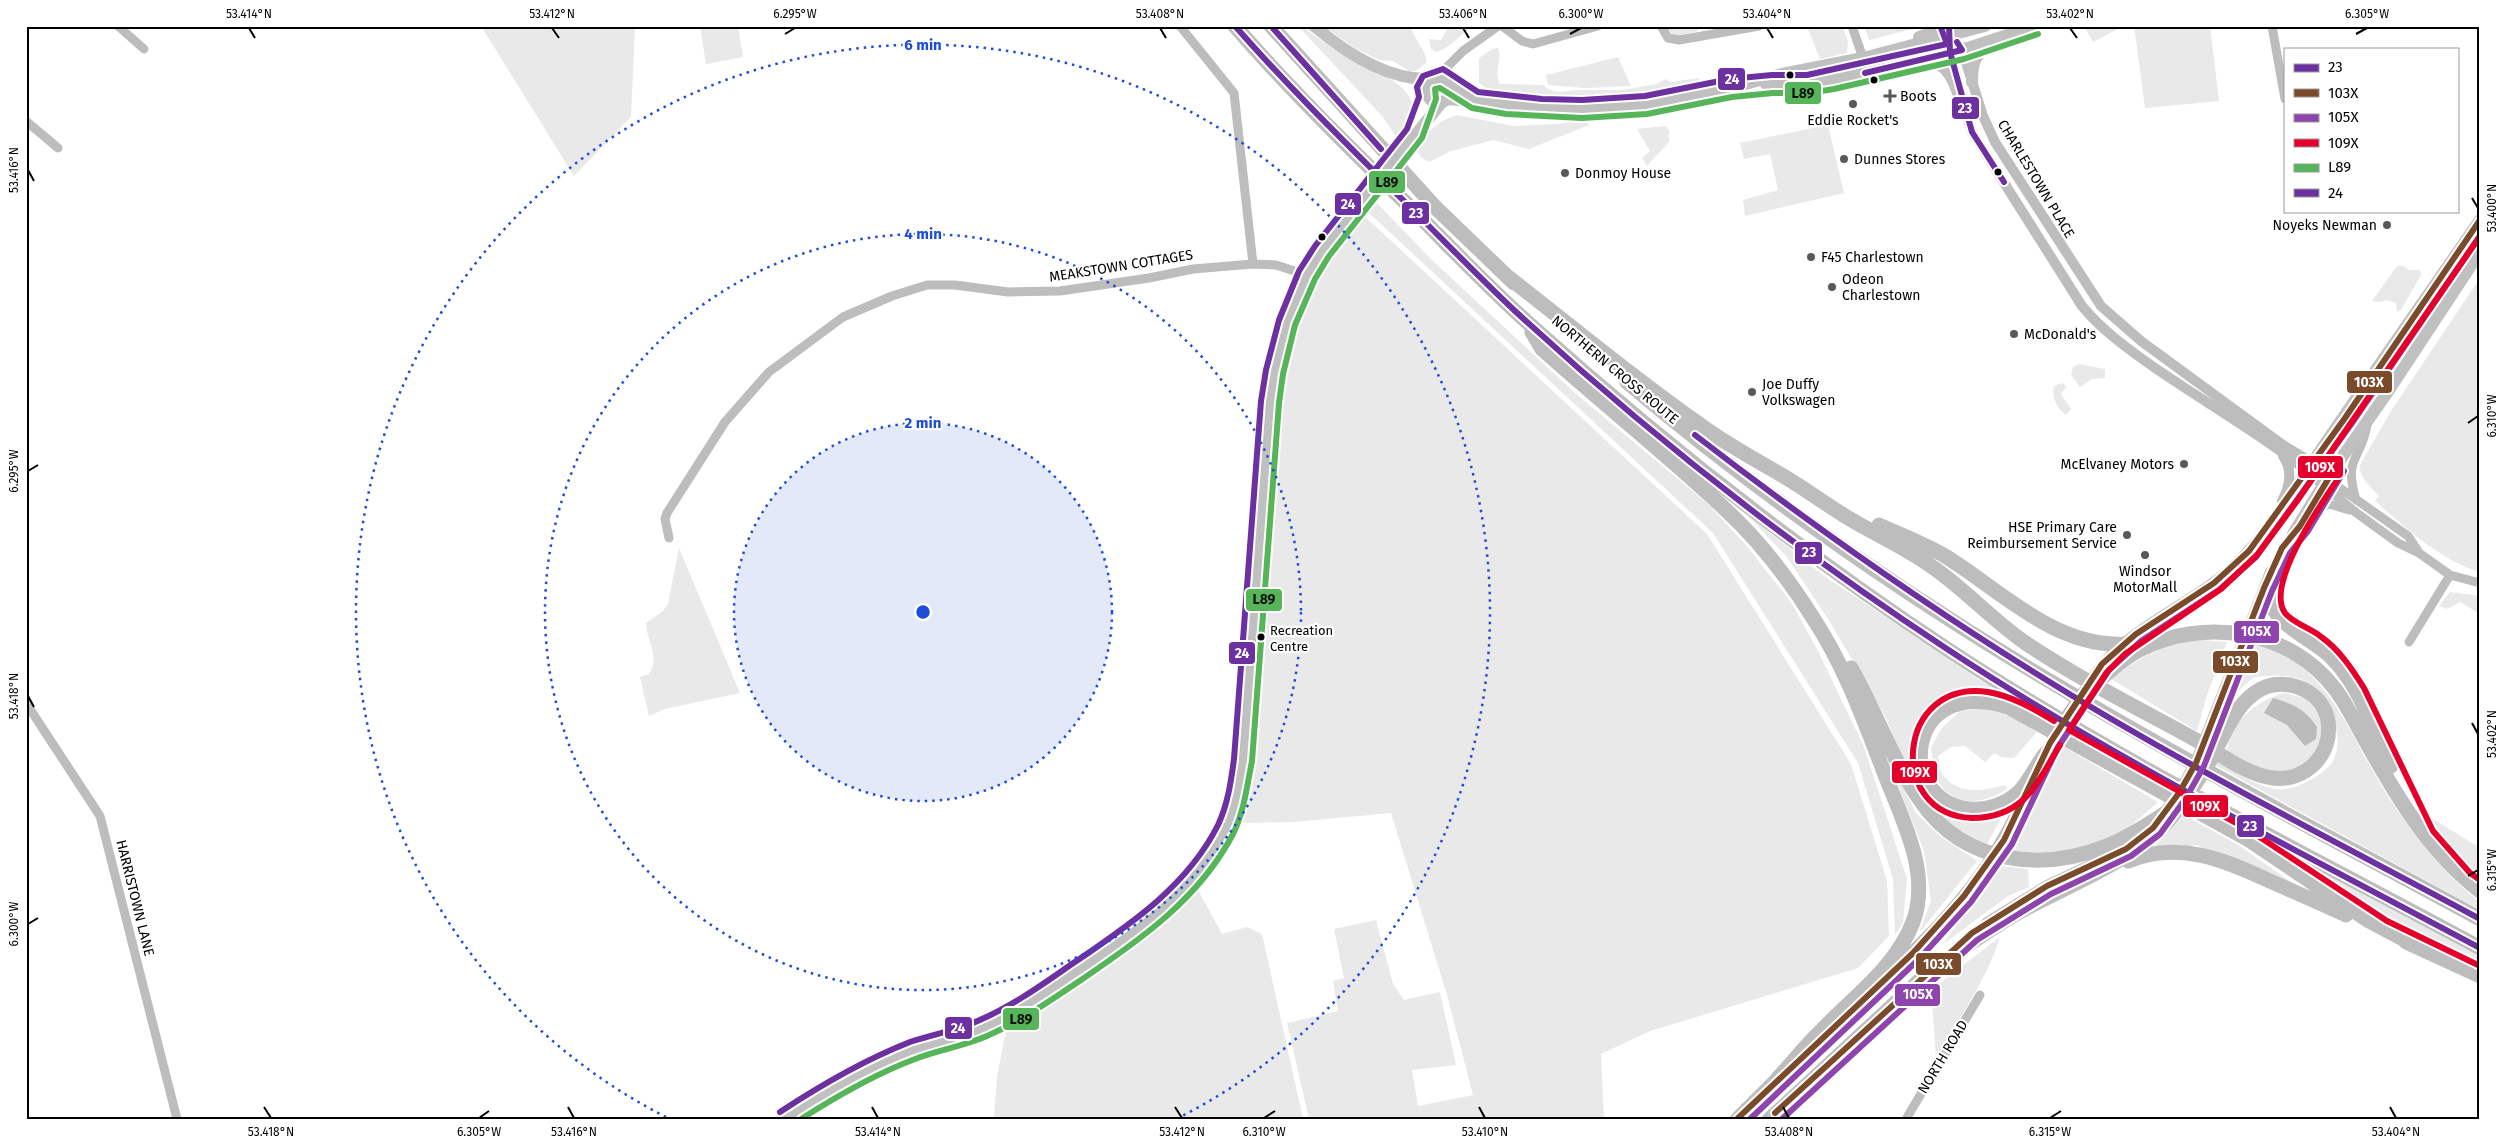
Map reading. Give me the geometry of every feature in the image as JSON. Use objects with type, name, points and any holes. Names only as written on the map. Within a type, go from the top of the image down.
[{"type":"highway","name":"NORTHERN CROSS ROUTE","points":[[1235,26],[1300,99],[1525,320],[1734,497],[1861,590],[2037,714],[2209,811]]},
{"type":"highway","name":"NORTHERN CROSS ROUTE","points":[[1271,26],[1429,200],[1508,277],[1650,401],[1756,483],[1894,582],[2055,685],[2159,745],[2480,919]]},
{"type":"highway","points":[[1508,277],[1699,425],[1825,501],[1847,517],[1926,562],[1964,590],[2024,642],[2114,695],[2184,733],[2234,762],[2261,776],[2275,779],[2291,778],[2304,773],[2315,764],[2328,741],[2326,713],[2320,702],[2307,691],[2294,685],[2268,686],[2256,691],[2245,702],[2222,736],[2208,763],[2153,838],[2016,914],[1926,974],[1769,1119]]},
{"type":"highway","points":[[1525,320],[1542,349],[1727,510],[1772,560],[1817,623],[1848,680],[1900,811],[1919,873],[1920,895],[1914,920],[1904,944],[1887,966],[1820,1031],[1778,1078]]},
{"type":"highway","points":[[1684,456],[1706,482],[1750,524],[1788,568],[1827,625],[1861,685],[1905,776],[1922,804],[1940,824],[1957,838],[1978,849],[2004,858],[2033,862],[2085,853],[2108,846],[2170,813]]},
{"type":"highway","points":[[1825,501],[1943,555],[2016,606],[2054,627],[2104,645],[2124,644]]},
{"type":"highway","points":[[2303,520],[2280,564],[2271,599],[2274,610],[2280,620],[2316,643],[2344,673],[2356,692],[2426,836]]},
{"type":"highway","points":[[2037,714],[1983,700],[1955,704],[1934,718],[1925,731],[1921,744],[1922,770],[1938,795],[1961,808],[1976,810],[1991,808],[2020,792],[2073,707],[2085,692],[2123,660],[2139,651],[2185,634],[2213,631],[2245,635],[2276,644],[2314,666],[2336,689],[2392,786],[2426,836],[2464,878],[2480,892]]},
{"type":"highway","points":[[1737,1119],[1844,1016],[1914,953],[1964,896],[2004,840],[2045,754]]},
{"type":"highway","points":[[2209,811],[2369,921],[2414,945]]},
{"type":"highway","points":[[2209,811],[2480,948]]},
{"type":"highway","points":[[2078,881],[2140,856],[2159,852],[2196,853],[2240,867],[2480,976]]},
{"type":"main road","points":[[1314,26],[1356,56],[1406,78],[1434,102],[1474,100],[1541,108],[1582,109],[1646,105],[1731,88],[1793,72],[1888,52],[1950,30],[1985,26]]},
{"type":"main road","points":[[1888,52],[1929,33],[1936,26]]},
{"type":"main road","points":[[1731,88],[1773,84],[1808,84],[1956,51],[2033,27]]},
{"type":"main road","points":[[1972,82],[1972,64],[1981,50],[2016,37],[2033,27]]},
{"type":"main road","points":[[1916,60],[1931,60],[1943,66],[1952,77],[1966,116]]},
{"type":"main road","points":[[1406,78],[1442,81],[1474,100]]},
{"type":"main road","points":[[1415,133],[1428,95],[1427,86],[1442,81]]},
{"type":"main road","points":[[785,1119],[829,1091],[874,1067],[913,1051],[982,1029],[1029,1004],[1119,941],[1170,901],[1184,889],[1212,852],[1226,829],[1236,797],[1243,760],[1274,372],[1287,322],[1307,275],[1322,251],[1415,133],[1451,92],[1442,81]]},
{"type":"main road","points":[[2085,692],[2095,673],[2124,644],[2164,614],[2214,583],[2234,568],[2249,551],[2310,467],[2480,220]]},
{"type":"main road","points":[[1926,974],[1972,933],[2047,886],[2126,849],[2170,813],[2196,763],[2282,548],[2303,520],[2325,482],[2368,421],[2480,252]]},
{"type":"street","points":[[118,26],[144,49]]},
{"type":"street","points":[[1180,26],[1234,93],[1253,264]]},
{"type":"street","points":[[1442,81],[1451,64],[1462,51],[1498,26]]},
{"type":"street","points":[[1502,26],[1522,41],[1533,44],[1598,26]]},
{"type":"street","points":[[1661,26],[1668,38],[1679,40],[1756,27]]},
{"type":"street","points":[[1852,26],[1863,58]]},
{"type":"street","points":[[2272,26],[2284,93]]},
{"type":"street","name":"CHARLESTOWN PLACE","points":[[1950,30],[1956,51],[1966,116],[1972,132],[2082,306],[2096,323],[2176,382],[2267,442],[2310,467]]},
{"type":"street","name":"CHARLESTOWN PLACE","points":[[1956,51],[1972,82],[1983,116],[1995,142],[2101,306],[2141,341],[2283,445],[2325,482]]},
{"type":"street","points":[[26,121],[58,148]]},
{"type":"street","name":"MEAKSTOWN COTTAGES","points":[[669,538],[665,519],[667,513],[725,422],[769,372],[843,317],[892,296],[927,285],[1032,293],[1112,284],[1193,269],[1253,264],[1276,264],[1307,275]]},
{"type":"street","points":[[2356,500],[2350,470],[2353,458],[2365,439],[2368,421]]},
{"type":"street","points":[[2267,442],[2282,454],[2290,470],[2286,495],[2275,515]]},
{"type":"street","points":[[2325,482],[2356,500],[2408,536],[2419,553]]},
{"type":"street","points":[[2325,482],[2354,512],[2398,543],[2419,553],[2450,575],[2480,583]]},
{"type":"street","points":[[2303,520],[2329,504],[2354,512]]},
{"type":"street","points":[[2409,642],[2450,575]]},
{"type":"street","name":"HARRISTOWN LANE","points":[[26,703],[100,816],[177,1119]]},
{"type":"street","name":"NORTH ROAD","points":[[1906,1119],[1980,996]]},
{"type":"shaded area","points":[[481,26],[635,26],[631,117],[574,176]]},
{"type":"shaded area","points":[[700,26],[738,26],[743,57],[706,64]]},
{"type":"shaded area","points":[[1298,26],[1302,26],[1329,46],[1357,63],[1388,77],[1407,93],[1414,108],[1414,116],[1406,132],[1398,140],[1383,117]]},
{"type":"shaded area","points":[[1323,26],[1409,26],[1425,54],[1427,62],[1416,71],[1409,71],[1393,61],[1379,60],[1355,48]]},
{"type":"shaded area","points":[[1449,26],[1474,26],[1441,50],[1436,52],[1431,49],[1429,39],[1441,40]]},
{"type":"shaded area","points":[[1665,26],[1697,26],[1698,31],[1675,35]]},
{"type":"shaded area","points":[[1807,26],[1842,26],[1848,41],[1847,53],[1820,59]]},
{"type":"shaded area","points":[[1864,26],[1924,26],[1869,40]]},
{"type":"shaded area","points":[[2084,26],[2123,26],[2093,42]]},
{"type":"shaded area","points":[[2134,26],[2210,26],[2219,101],[2145,108]]},
{"type":"shaded area","points":[[1498,48],[1497,75],[1500,84],[1544,85],[1547,89],[1558,92],[1623,90],[1656,84],[1666,79],[1670,82],[1699,78],[1700,83],[1637,95],[1634,93],[1553,99],[1509,96],[1492,91],[1479,83],[1479,58],[1492,49]]},
{"type":"shaded area","points":[[1618,57],[1631,86],[1585,88],[1548,85],[1546,75]]},
{"type":"shaded area","points":[[1457,115],[1513,126],[1557,124],[1586,120],[1589,125],[1529,149],[1493,140],[1451,151],[1429,162],[1421,157],[1415,148],[1424,137],[1438,124]]},
{"type":"shaded area","points":[[1828,125],[1844,193],[1745,216],[1743,200],[1778,190],[1770,154],[1744,159],[1740,143]]},
{"type":"shaded area","points":[[1665,126],[1669,130],[1669,142],[1647,166],[1642,158],[1650,151],[1637,129]]},
{"type":"shaded area","points":[[1375,201],[1431,259],[1575,393],[1709,505],[1745,544],[1791,602],[1818,651],[1864,747],[1907,879],[1903,923],[1895,935],[1893,879],[1858,763],[1713,533],[1367,211]]},
{"type":"shaded area","points":[[1360,212],[1707,534],[1851,764],[1887,881],[1889,936],[1858,968],[1650,1031],[1601,1054],[1604,1119],[1309,1119],[1287,1023],[1338,1011],[1333,981],[1344,978],[1334,929],[1376,920],[1393,984],[1404,1000],[1440,992],[1456,1065],[1412,1070],[1418,1106],[1473,1095],[1447,995],[1391,813],[1293,822],[1243,823],[1260,711],[1262,535],[1277,390],[1284,346],[1303,298],[1338,240]]},
{"type":"shaded area","points":[[2397,266],[2404,266],[2409,270],[2420,270],[2421,275],[2401,310],[2397,312],[2396,303],[2386,300],[2380,302],[2372,301]]},
{"type":"shaded area","points":[[2480,278],[2480,572],[2465,567],[2437,551],[2411,532],[2375,501],[2379,496],[2363,478],[2360,465],[2391,411]]},
{"type":"shaded area","points":[[2079,364],[2105,369],[2105,378],[2092,379],[2080,387],[2071,375],[2073,367]]},
{"type":"shaded area","points":[[2063,383],[2066,387],[2061,394],[2071,409],[2066,415],[2057,406],[2053,395],[2054,386]]},
{"type":"shaded area","points":[[1746,514],[1823,575],[1978,679],[1993,687],[1935,705],[1920,721],[1912,744],[1923,779],[1940,804],[1975,818],[2006,809],[1986,846],[1962,836],[1917,791],[1884,714],[1830,622],[1787,557]]},
{"type":"shaded area","points":[[679,548],[740,693],[665,709],[649,716],[640,677],[649,674],[654,662],[646,623],[663,611],[668,604]]},
{"type":"shaded area","points":[[2450,592],[2480,596],[2480,614],[2460,602],[2447,609],[2439,606]]},
{"type":"shaded area","points":[[2201,640],[2227,642],[2207,695],[2197,731],[2111,679],[2153,652]]},
{"type":"shaded area","points":[[2250,644],[2275,651],[2295,662],[2329,696],[2399,813],[2437,861],[2465,890],[2480,902],[2480,910],[2213,764],[2215,761],[2263,786],[2286,789],[2301,785],[2324,771],[2335,756],[2338,742],[2337,732],[2328,705],[2315,687],[2306,681],[2295,678],[2265,676],[2252,679],[2235,696],[2215,732]]},
{"type":"shaded area","points":[[2284,693],[2306,700],[2316,710],[2321,722],[2321,734],[2318,746],[2311,757],[2301,766],[2289,771],[2276,773],[2244,761],[2227,750],[2229,739],[2247,713],[2264,701]]},
{"type":"shaded area","points":[[2273,698],[2293,705],[2303,711],[2317,727],[2316,739],[2305,746],[2287,725],[2264,713]]},
{"type":"shaded area","points":[[1983,708],[2012,717],[2037,732],[2014,758],[2001,757],[1994,753],[1985,762],[1965,746],[1951,747],[1938,756],[1941,772],[1954,785],[1970,790],[1988,789],[2004,785],[2008,788],[1982,800],[1973,801],[1956,798],[1948,793],[1939,782],[1935,772],[1931,748],[1941,729],[1959,712]]},
{"type":"shaded area","points":[[1881,743],[1916,813],[1940,836],[1977,861],[1919,933],[1931,901],[1924,851]]},
{"type":"shaded area","points":[[2064,747],[2158,802],[2126,830],[2093,846],[2027,856],[2011,850]]},
{"type":"shaded area","points":[[2198,806],[2391,907],[2480,957],[2480,964],[2370,915]]},
{"type":"shaded area","points":[[2184,815],[2240,846],[2295,885],[2196,845],[2151,851]]},
{"type":"shaded area","points":[[2430,817],[2480,848],[2480,882],[2456,861],[2429,822]]},
{"type":"shaded area","points":[[2001,866],[2028,869],[2029,887],[2008,896],[1942,945]]},
{"type":"shaded area","points":[[1193,881],[1222,934],[1247,927],[1262,934],[1303,1119],[994,1119],[997,1076],[1006,1031],[1071,982]]},
{"type":"shaded area","points":[[2000,937],[1988,969],[1936,1058],[1932,1002],[1929,996],[1937,985]]},
{"type":"transit line","name":"23","points":[[1235,26],[1324,120],[1515,311],[1670,446],[1779,531],[1890,611],[2011,690],[2143,768],[2480,948]]},
{"type":"transit line","name":"23","points":[[1271,26],[1381,149]]},
{"type":"transit line","name":"23","points":[[1949,26],[1950,52],[1972,132],[2004,182]]},
{"type":"transit line","name":"24","points":[[780,1112],[859,1065],[910,1042],[973,1023],[1028,994],[1135,920],[1173,886],[1190,868],[1205,847],[1218,825],[1224,809],[1233,767],[1261,401],[1266,370],[1279,320],[1299,271],[1315,246],[1407,129],[1419,97],[1417,87],[1423,76],[1443,69],[1478,92],[1542,99],[1582,100],[1645,96],[1730,79],[1772,75],[1807,75],[1947,44],[1941,28]]},
{"type":"transit line","name":"L89","points":[[801,1119],[885,1071],[924,1056],[987,1036],[1036,1010],[1103,965],[1146,933],[1186,898],[1219,857],[1233,834],[1240,817],[1252,761],[1279,403],[1283,374],[1295,325],[1315,279],[1329,256],[1422,138],[1436,99],[1435,89],[1440,88],[1472,108],[1506,114],[1582,118],[1647,114],[1732,97],[1773,93],[1809,93],[1834,89],[1964,59],[2038,34]]},
{"type":"transit line","name":"23","points":[[1865,73],[1962,50],[1957,42]]},
{"type":"transit line","name":"103X","points":[[1737,1119],[1913,953],[1964,896],[2004,840],[2050,743],[2102,664],[2136,634],[2214,583],[2249,551],[2345,418],[2480,220]]},
{"type":"transit line","name":"105X","points":[[1750,1119],[1919,959],[1971,902],[2012,844],[2058,747],[2109,670],[2141,641],[2219,590],[2256,557],[2352,423],[2480,236]]},
{"type":"transit line","name":"109X","points":[[2480,236],[2297,501],[2257,555],[2221,589],[2125,654],[2107,672],[2069,730],[2252,832],[2387,921],[2480,966]]},
{"type":"transit line","name":"23","points":[[1695,435],[1782,501],[1871,564],[1961,626],[2053,684],[2158,746],[2480,919]]},
{"type":"transit line","name":"103X","points":[[1775,1113],[1972,933],[2047,886],[2126,849],[2153,828],[2179,793],[2196,763],[2264,588],[2282,548],[2300,526],[2336,466]]},
{"type":"transit line","name":"105X","points":[[1782,1119],[1977,940],[2051,894],[2131,856],[2160,834],[2186,798],[2204,766],[2272,591],[2290,553],[2308,531],[2344,471]]},
{"type":"transit line","name":"109X","points":[[2342,473],[2311,521],[2289,563],[2283,582],[2281,600],[2285,613],[2292,620],[2327,641],[2350,667],[2364,688],[2433,831],[2470,873],[2480,880]]},
{"type":"transit line","name":"109X","points":[[2054,721],[2039,712],[1997,694],[1988,692],[1958,693],[1935,705],[1920,725],[1913,749],[1915,773],[1925,795],[1944,811],[1972,818],[1986,817],[2006,811],[2019,804],[2039,780],[2060,745]]},
{"type":"place","name":"Boots","points":[[1890,96]]},
{"type":"place","name":"Eddie Rocket's","points":[[1853,104]]},
{"type":"place","name":"Dunnes Stores","points":[[1844,159]]},
{"type":"place","name":"Donmoy House","points":[[1565,173]]},
{"type":"place","name":"Noyeks Newman","points":[[2387,225]]},
{"type":"place","name":"F45 Charlestown","points":[[1811,257]]},
{"type":"place","name":"Odeon Charlestown","points":[[1832,287]]},
{"type":"place","name":"McDonald's","points":[[2014,334]]},
{"type":"place","name":"Joe Duffy Volkswagen","points":[[1752,392]]},
{"type":"place","name":"McElvaney Motors","points":[[2184,464]]},
{"type":"place","name":"HSE Primary Care Reimbursement Service","points":[[2127,535]]},
{"type":"place","name":"Windsor MotorMall","points":[[2145,555]]},
{"type":"place","name":"Recreation Centre","points":[[1261,637]]}]
